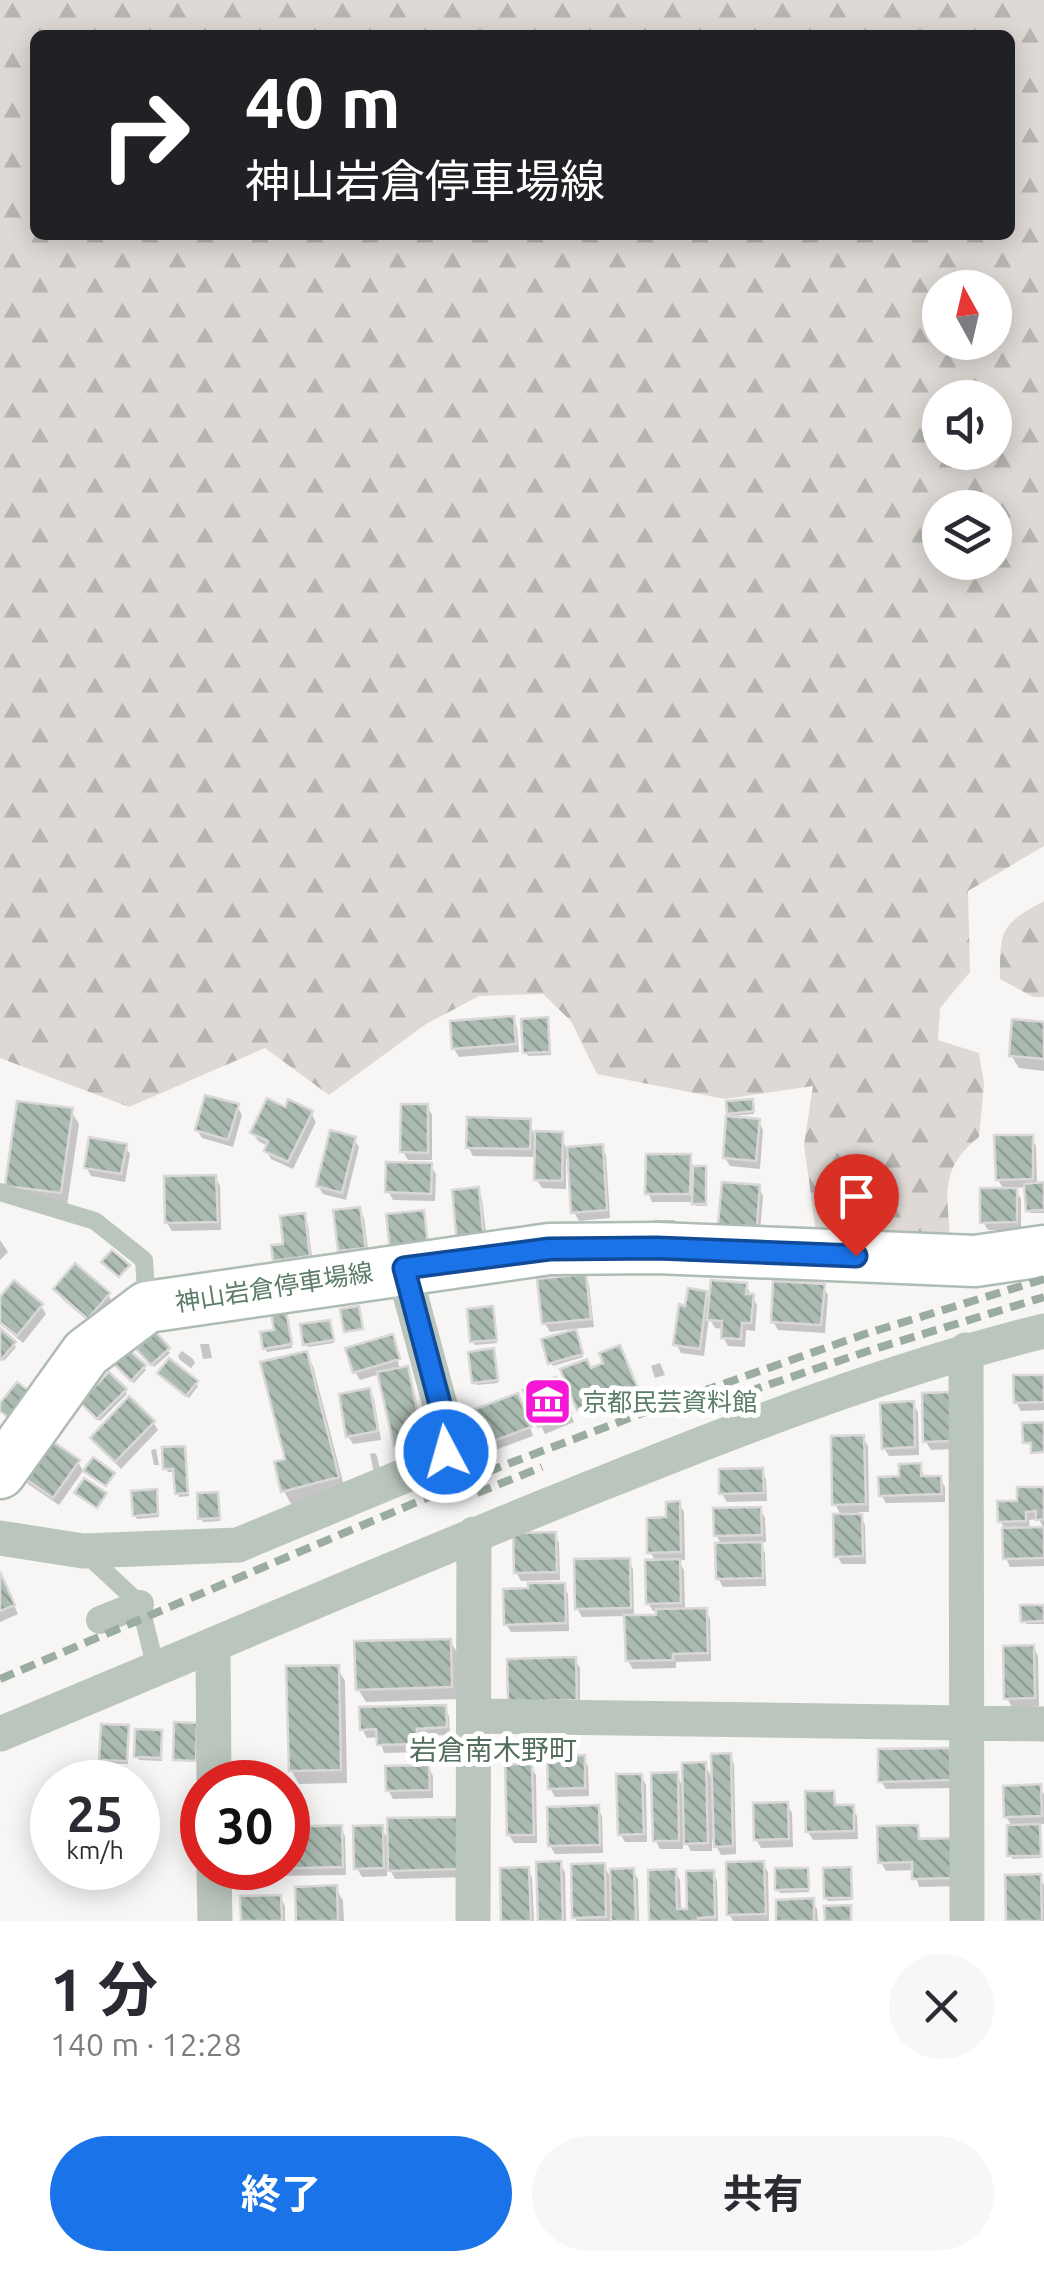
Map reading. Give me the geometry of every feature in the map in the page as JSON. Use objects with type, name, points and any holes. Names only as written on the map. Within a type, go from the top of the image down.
[{"type":"main road","name":"神山岩倉停車場線","points":[[0,1473],[86,1353],[147,1307],[549,1249],[657,1248],[975,1261],[1044,1252]]},
{"type":"street","points":[[0,1538],[83,1550],[238,1545],[436,1462],[446,1452],[449,1438],[404,1268]]},
{"type":"street","points":[[0,1734],[474,1534],[724,1434],[966,1350],[1044,1330]]},
{"type":"street","points":[[966,1350],[968,1921]]},
{"type":"street","points":[[473,1921],[474,1534]]},
{"type":"street","points":[[100,1620],[140,1604]]},
{"type":"street","points":[[213,1646],[214,1760]]},
{"type":"street","points":[[474,1716],[1044,1724]]},
{"type":"street","points":[[214,1890],[215,1921]]},
{"type":"lane","points":[[0,1192],[95,1222],[144,1260],[147,1307]]},
{"type":"lane","points":[[83,1550],[140,1604],[156,1670]]},
{"type":"green space","points":[[0,0],[1044,0],[1044,846],[968,891],[970,972],[940,1008],[938,1040],[979,1053],[984,1084],[979,1137],[958,1159],[949,1182],[950,1237],[816,1232],[804,1145],[813,1086],[725,1099],[597,1074],[571,1021],[543,994],[479,996],[426,1024],[329,1095],[265,1048],[129,1107],[0,1058]]},
{"type":"green space","points":[[1044,901],[1044,997],[1033,997],[1000,979],[1002,939],[1011,923]]},
{"type":"building","points":[[514,1016],[516,1044],[452,1049],[450,1021]]},
{"type":"building","points":[[548,1017],[550,1052],[523,1053],[521,1019]]},
{"type":"building","points":[[1012,1019],[1044,1022],[1044,1059],[1009,1056]]},
{"type":"building","points":[[205,1095],[239,1104],[228,1140],[195,1130]]},
{"type":"building","points":[[267,1098],[285,1107],[288,1099],[313,1111],[288,1162],[264,1151],[268,1141],[250,1133]]},
{"type":"building","points":[[753,1099],[754,1111],[727,1114],[726,1101]]},
{"type":"building","points":[[17,1101],[73,1108],[61,1193],[5,1186]]},
{"type":"building","points":[[401,1104],[428,1104],[428,1153],[400,1152]]},
{"type":"building","points":[[726,1116],[760,1119],[756,1161],[723,1158]]},
{"type":"building","points":[[467,1117],[531,1119],[530,1149],[466,1148]]},
{"type":"building","points":[[330,1130],[356,1137],[342,1193],[316,1186]]},
{"type":"building","points":[[535,1131],[563,1132],[562,1181],[534,1180]]},
{"type":"building","points":[[994,1135],[1033,1135],[1033,1179],[996,1180]]},
{"type":"building","points":[[89,1137],[127,1144],[121,1174],[84,1168]]},
{"type":"building","points":[[603,1144],[607,1210],[571,1213],[567,1147]]},
{"type":"building","points":[[646,1154],[691,1154],[690,1194],[645,1194]]},
{"type":"building","points":[[386,1162],[432,1163],[431,1194],[385,1192]]},
{"type":"building","points":[[693,1166],[706,1166],[706,1204],[692,1204]]},
{"type":"building","points":[[216,1175],[218,1222],[165,1223],[164,1176]]},
{"type":"building","points":[[722,1182],[760,1185],[756,1238],[717,1234]]},
{"type":"building","points":[[1044,1182],[1044,1210],[1026,1211],[1024,1184]]},
{"type":"building","points":[[479,1187],[484,1241],[457,1244],[452,1190]]},
{"type":"building","points":[[980,1188],[1017,1188],[1017,1222],[980,1223]]},
{"type":"building","points":[[360,1207],[366,1248],[338,1251],[333,1210]]},
{"type":"building","points":[[424,1210],[428,1245],[390,1250],[386,1214]]},
{"type":"building","points":[[305,1213],[310,1256],[273,1261],[271,1245],[283,1244],[280,1216]]},
{"type":"building","points":[[112,1250],[130,1265],[119,1277],[101,1262]]},
{"type":"building","points":[[75,1263],[110,1293],[88,1319],[53,1289]]},
{"type":"building","points":[[586,1274],[591,1319],[542,1324],[537,1279]]},
{"type":"building","points":[[14,1280],[43,1304],[17,1336],[0,1322],[0,1297]]},
{"type":"building","points":[[711,1280],[747,1283],[746,1294],[754,1294],[751,1323],[742,1323],[741,1339],[721,1338],[722,1321],[707,1320]]},
{"type":"building","points":[[773,1281],[825,1284],[821,1325],[771,1322]]},
{"type":"building","points":[[688,1288],[707,1291],[700,1349],[673,1345],[679,1304],[685,1306]]},
{"type":"building","points":[[359,1306],[363,1329],[344,1332],[340,1309]]},
{"type":"building","points":[[493,1306],[497,1340],[470,1342],[467,1309]]},
{"type":"building","points":[[286,1310],[292,1344],[263,1349],[260,1332],[274,1330],[271,1313]]},
{"type":"building","points":[[330,1320],[334,1340],[303,1345],[300,1324]]},
{"type":"building","points":[[0,1328],[16,1342],[1,1360],[0,1359]]},
{"type":"building","points":[[576,1329],[583,1354],[548,1364],[541,1339]]},
{"type":"building","points":[[156,1332],[170,1348],[151,1365],[136,1349]]},
{"type":"building","points":[[393,1334],[400,1359],[353,1373],[345,1348]]},
{"type":"building","points":[[620,1345],[637,1386],[577,1410],[560,1369],[587,1359],[591,1368],[603,1363],[599,1353]]},
{"type":"building","points":[[494,1348],[498,1380],[472,1383],[468,1352]]},
{"type":"building","points":[[128,1349],[146,1365],[131,1381],[114,1364]]},
{"type":"building","points":[[307,1351],[339,1477],[281,1492],[274,1462],[285,1459],[260,1362]]},
{"type":"building","points":[[169,1358],[198,1381],[186,1396],[157,1373]]},
{"type":"building","points":[[408,1366],[423,1439],[394,1446],[377,1372]]},
{"type":"building","points":[[109,1372],[127,1389],[97,1419],[80,1402]]},
{"type":"building","points":[[1013,1375],[1044,1375],[1044,1402],[1014,1403]]},
{"type":"building","name":"京都民芸資料館","points":[[556,1377],[571,1413],[538,1427],[523,1390]]},
{"type":"building","points":[[17,1382],[37,1397],[17,1424],[0,1411],[0,1403]]},
{"type":"building","points":[[370,1388],[378,1431],[346,1437],[339,1394]]},
{"type":"building","points":[[950,1392],[951,1441],[923,1442],[922,1393]]},
{"type":"building","points":[[518,1393],[531,1427],[483,1445],[470,1411]]},
{"type":"building","points":[[129,1396],[155,1421],[115,1462],[90,1438]]},
{"type":"building","points":[[914,1401],[915,1447],[882,1449],[880,1403]]},
{"type":"building","points":[[1044,1422],[1044,1452],[1031,1453],[1031,1443],[1023,1443],[1022,1423]]},
{"type":"building","points":[[864,1435],[866,1504],[832,1505],[831,1436]]},
{"type":"building","points":[[46,1437],[80,1460],[53,1498],[20,1475]]},
{"type":"building","points":[[185,1446],[188,1493],[175,1494],[173,1469],[163,1469],[162,1447]]},
{"type":"building","points":[[93,1457],[115,1473],[106,1486],[83,1471]]},
{"type":"building","points":[[921,1463],[921,1476],[941,1476],[942,1494],[879,1496],[878,1477],[899,1476],[899,1464]]},
{"type":"building","points":[[763,1468],[764,1493],[719,1494],[719,1469]]},
{"type":"building","points":[[84,1478],[107,1493],[97,1508],[74,1493]]},
{"type":"building","points":[[1017,1487],[1044,1487],[1044,1519],[1036,1520],[1036,1511],[1026,1512],[1026,1521],[998,1522],[997,1501],[1017,1501]]},
{"type":"building","points":[[157,1489],[158,1514],[133,1516],[131,1491]]},
{"type":"building","points":[[218,1492],[220,1518],[198,1519],[197,1493]]},
{"type":"building","points":[[680,1501],[681,1552],[647,1553],[647,1518],[666,1517],[666,1502]]},
{"type":"building","points":[[761,1507],[762,1535],[714,1536],[713,1508]]},
{"type":"building","points":[[833,1514],[862,1514],[863,1556],[834,1557]]},
{"type":"building","points":[[1044,1527],[1044,1558],[1003,1559],[1002,1528]]},
{"type":"building","points":[[556,1532],[557,1572],[514,1573],[513,1533]]},
{"type":"building","points":[[762,1542],[763,1578],[716,1579],[715,1543]]},
{"type":"building","points":[[630,1558],[631,1608],[575,1609],[574,1559]]},
{"type":"building","points":[[680,1559],[681,1603],[646,1604],[645,1560]]},
{"type":"building","points":[[0,1572],[15,1605],[0,1611]]},
{"type":"building","points":[[528,1583],[565,1583],[566,1623],[504,1625],[503,1589],[528,1588]]},
{"type":"building","points":[[1020,1605],[1044,1605],[1044,1621],[1021,1622]]},
{"type":"building","points":[[707,1608],[708,1653],[673,1654],[673,1660],[626,1661],[624,1615],[656,1615],[656,1609]]},
{"type":"building","points":[[451,1639],[452,1687],[356,1690],[354,1641]]},
{"type":"building","points":[[1034,1645],[1035,1698],[1004,1699],[1003,1646]]},
{"type":"building","points":[[576,1657],[577,1700],[508,1702],[507,1659]]},
{"type":"building","points":[[339,1665],[341,1770],[310,1771],[310,1760],[289,1760],[286,1666]]},
{"type":"building","points":[[446,1705],[447,1727],[417,1729],[418,1744],[377,1745],[376,1729],[360,1730],[359,1707]]},
{"type":"building","points":[[174,1722],[197,1723],[196,1760],[173,1760]]},
{"type":"building","points":[[101,1724],[129,1725],[127,1760],[99,1760]]},
{"type":"building","points":[[135,1729],[162,1730],[161,1758],[134,1757]]},
{"type":"building","points":[[950,1748],[951,1780],[878,1782],[878,1749]]},
{"type":"building","points":[[731,1753],[733,1846],[714,1847],[711,1754]]},
{"type":"building","points":[[585,1755],[585,1788],[548,1789],[547,1756]]},
{"type":"building","points":[[706,1762],[708,1843],[684,1844],[682,1763]]},
{"type":"building","points":[[505,1764],[532,1764],[534,1835],[507,1835]]},
{"type":"building","points":[[429,1765],[430,1790],[386,1791],[385,1766]]},
{"type":"building","points":[[678,1772],[679,1841],[653,1841],[651,1773]]},
{"type":"building","points":[[616,1774],[642,1774],[644,1834],[618,1835]]},
{"type":"building","points":[[1041,1784],[1042,1816],[1004,1817],[1003,1786]]},
{"type":"building","points":[[805,1791],[834,1791],[835,1805],[854,1805],[854,1831],[806,1832]]},
{"type":"building","points":[[788,1802],[789,1839],[754,1840],[753,1803]]},
{"type":"building","points":[[599,1805],[600,1845],[548,1846],[547,1807]]},
{"type":"building","points":[[464,1817],[465,1869],[388,1871],[387,1818]]},
{"type":"building","points":[[1040,1824],[1041,1856],[1007,1856],[1007,1825]]},
{"type":"building","points":[[342,1825],[343,1867],[310,1868],[310,1826]]},
{"type":"building","points":[[383,1825],[384,1868],[354,1869],[353,1826]]},
{"type":"building","points":[[918,1825],[919,1839],[954,1838],[955,1878],[912,1879],[912,1862],[878,1863],[877,1826]]},
{"type":"building","points":[[561,1861],[563,1921],[538,1921],[536,1862]]},
{"type":"building","points":[[764,1861],[766,1914],[727,1915],[726,1862]]},
{"type":"building","points":[[605,1863],[606,1917],[572,1918],[571,1864]]},
{"type":"building","points":[[529,1867],[531,1921],[501,1921],[500,1868]]},
{"type":"building","points":[[851,1867],[852,1898],[824,1898],[823,1868]]},
{"type":"building","points":[[634,1868],[636,1921],[611,1921],[610,1869]]},
{"type":"building","points":[[775,1868],[808,1868],[809,1889],[775,1890]]},
{"type":"building","points":[[676,1869],[677,1909],[687,1909],[686,1871],[714,1870],[715,1917],[649,1921],[648,1870]]},
{"type":"building","points":[[1041,1874],[1042,1921],[1006,1921],[1005,1875]]},
{"type":"building","points":[[337,1885],[338,1921],[296,1921],[295,1890],[310,1890],[310,1886]]},
{"type":"building","points":[[281,1895],[282,1921],[241,1921],[240,1896]]},
{"type":"building","points":[[814,1898],[814,1921],[776,1921],[776,1900]]},
{"type":"building","points":[[851,1905],[851,1921],[825,1921],[824,1906]]},
{"type":"railway","points":[[0,1679],[497,1468],[865,1334],[1044,1279]]},
{"type":"railway","points":[[682,1414],[1044,1297]]},
{"type":"railway","points":[[477,1493],[542,1467]]},
{"type":"place","name":"京都民芸資料館","points":[[547,1402]]},
{"type":"district","name":"岩倉南木野町","points":[[493,1750]]},
{"type":"route","points":[[446,1452],[449,1438],[404,1268],[549,1249],[657,1248],[856,1256]]}]
